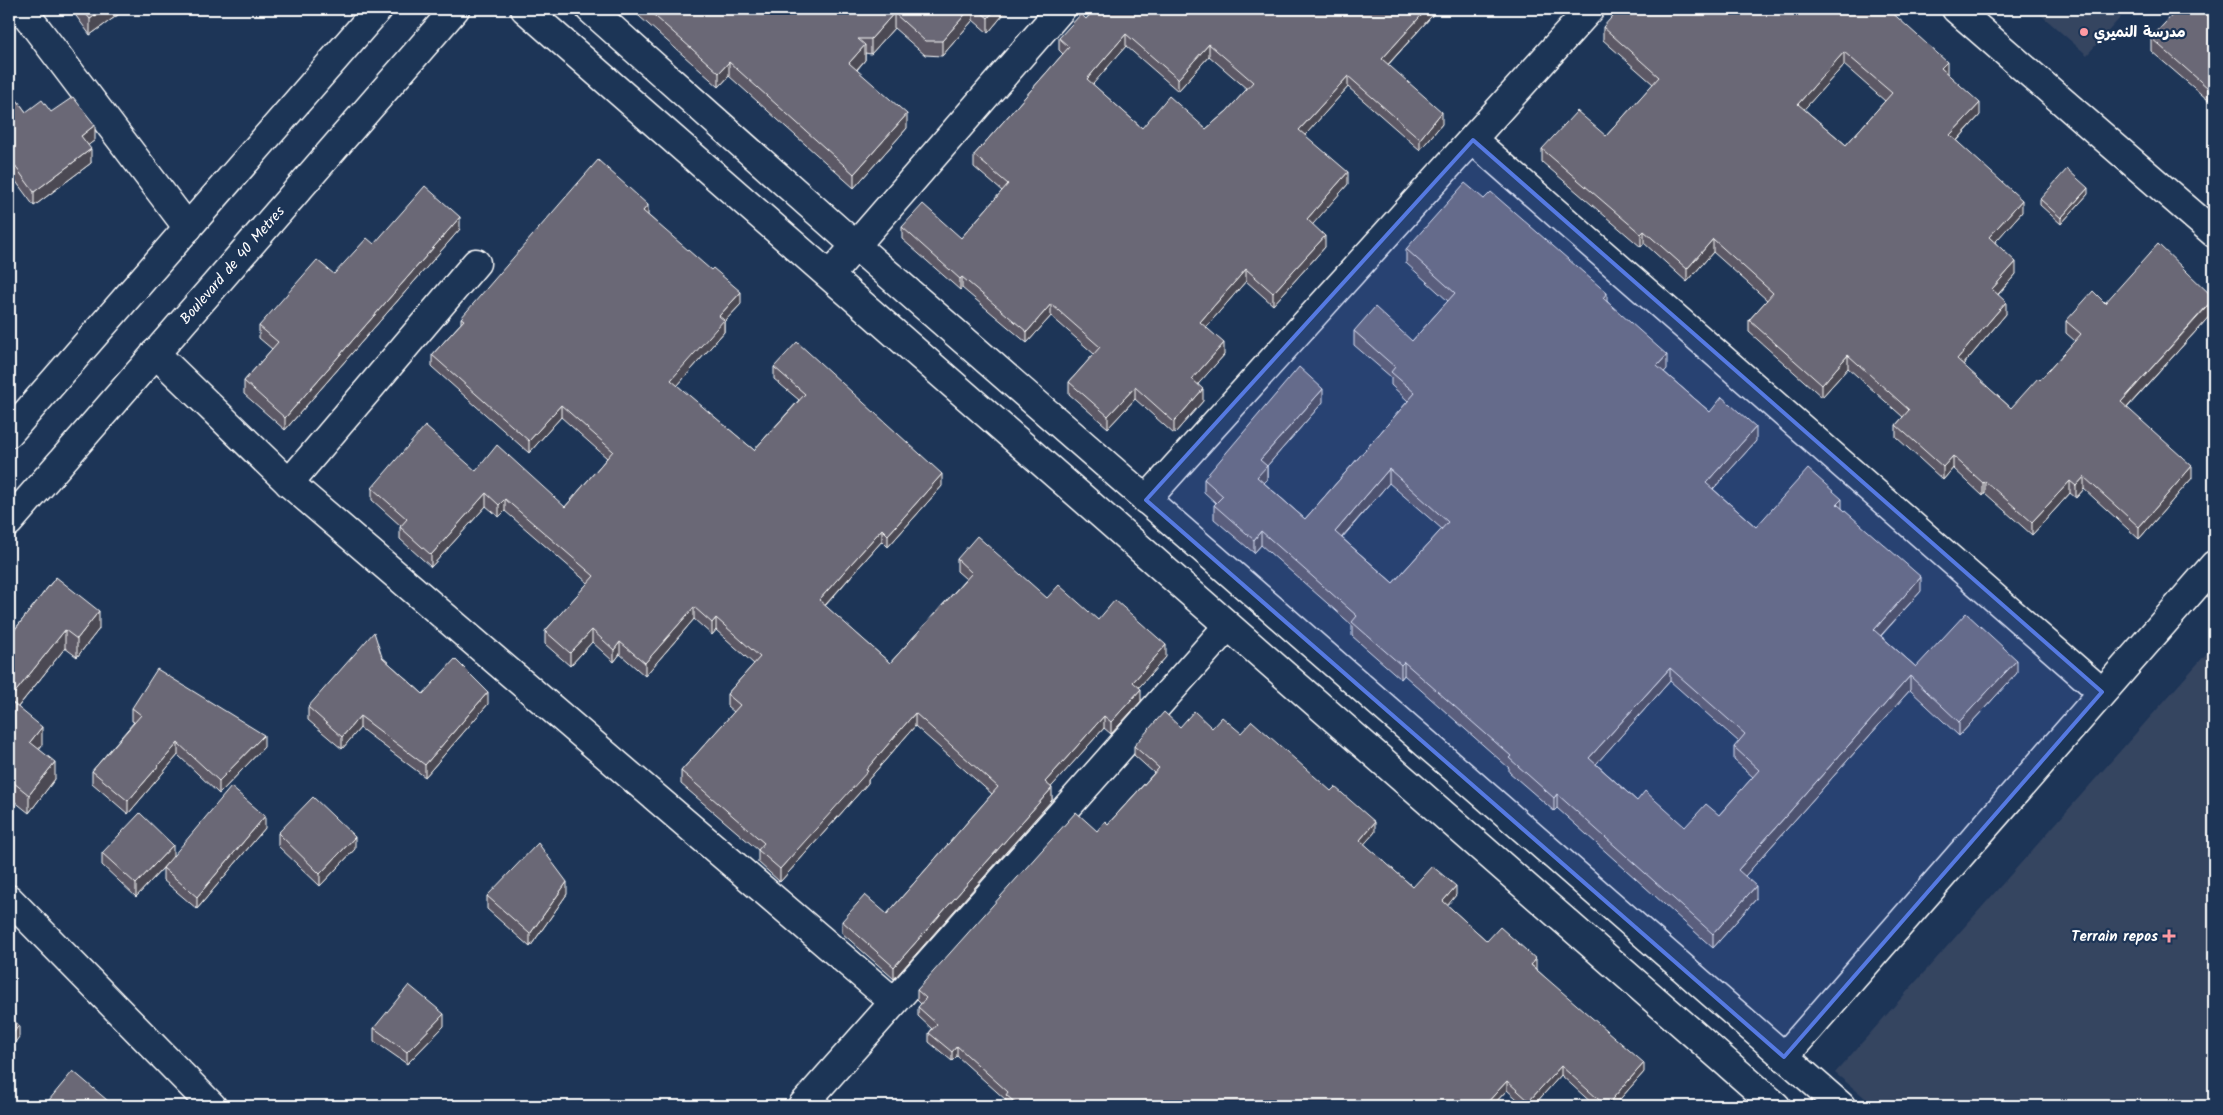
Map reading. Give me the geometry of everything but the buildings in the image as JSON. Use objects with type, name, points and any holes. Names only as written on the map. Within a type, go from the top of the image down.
[{"type":"street","points":[[22,9],[188,228]]},
{"type":"street","points":[[9,433],[378,9]]},
{"type":"street","name":"Boulevard de 40 Metres","points":[[9,522],[455,9]]},
{"type":"street","points":[[526,9],[830,274],[1766,1103]]},
{"type":"street","points":[[590,9],[856,246],[1841,1106]]},
{"type":"street","points":[[830,274],[1061,9]]},
{"type":"street","points":[[1146,500],[1590,9]]},
{"type":"street","points":[[1956,9],[2214,234]]},
{"type":"street","points":[[1473,140],[2102,692]]},
{"type":"street","points":[[289,483],[476,263]]},
{"type":"street","points":[[155,353],[289,483],[894,1002]]},
{"type":"street","points":[[1784,1057],[2214,565]]},
{"type":"street","points":[[802,1106],[1227,627]]},
{"type":"street","points":[[9,899],[212,1106]]},
{"type":"highlighted area","points":[[1473,140],[2102,692],[1784,1057],[1146,500]]},
{"type":"shaded area","name":"مدرسة النميري","points":[[2034,9],[2128,9],[2087,55]]},
{"type":"shaded area","points":[[2214,645],[2214,1106],[1875,1106],[1835,1073]]},
{"type":"place","name":"مدرسة النميري","points":[[2084,32]]},
{"type":"place","name":"Terrain repos","points":[[2169,936]]}]
